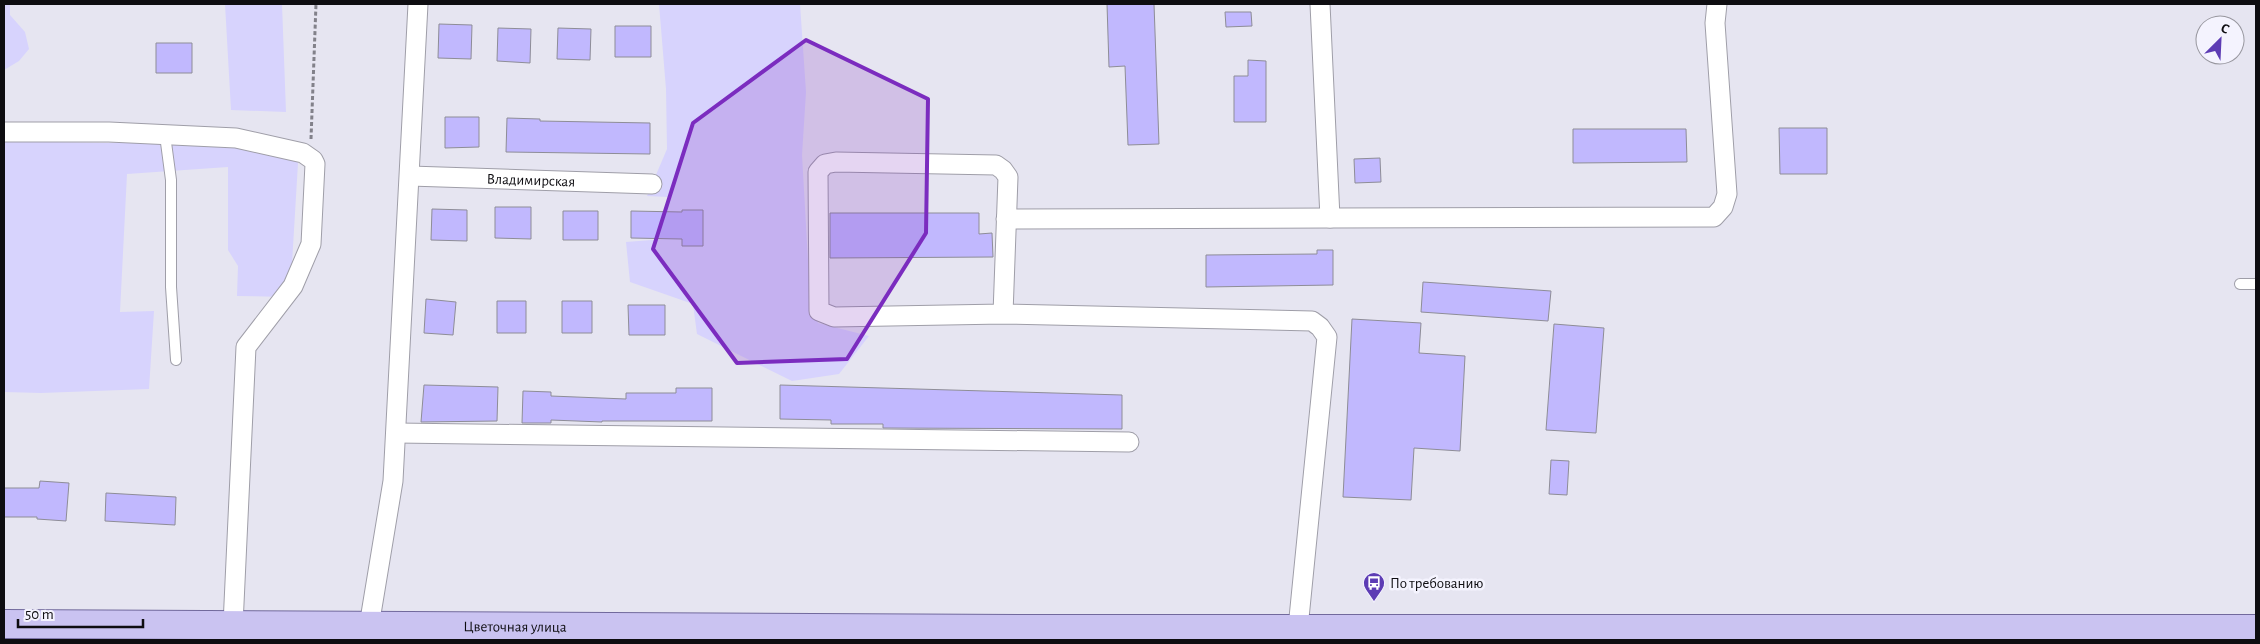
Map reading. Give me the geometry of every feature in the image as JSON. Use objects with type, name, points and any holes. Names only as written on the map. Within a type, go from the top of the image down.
[{"type":"main road","name":"Цветочная улица","points":[[4,624],[1314,632],[2256,629]]},
{"type":"street","points":[[369,626],[393,481],[418,4]]},
{"type":"street","points":[[1320,4],[1330,218]]},
{"type":"street","points":[[1006,219],[1714,217],[1723,207],[1727,194],[1715,23],[1717,4]]},
{"type":"street","points":[[4,132],[109,132],[236,138],[310,157],[315,164],[311,244],[293,286],[246,347],[232,625]]},
{"type":"street","points":[[1003,314],[1008,177],[1003,170],[996,165],[836,162],[826,164],[818,172],[818,311],[834,317],[1003,314],[1312,321],[1320,327],[1327,337],[1314,632]]},
{"type":"street","name":"Владимирская","points":[[410,176],[652,184]]},
{"type":"street","points":[[396,433],[1129,442]]},
{"type":"lane","points":[[165,135],[171,180],[171,287],[176,360]]},
{"type":"lane","points":[[2240,284],[2256,284]]},
{"type":"path","points":[[310,157],[316,4]]},
{"type":"highlighted area","points":[[806,40],[928,99],[926,233],[847,359],[737,363],[653,249],[693,123]]},
{"type":"shaded area","points":[[4,4],[10,4],[10,15],[25,32],[29,49],[19,61],[4,70]]},
{"type":"shaded area","points":[[225,4],[282,4],[286,112],[231,110]]},
{"type":"shaded area","points":[[659,4],[800,4],[806,92],[802,155],[810,296],[818,323],[869,336],[839,374],[792,381],[697,334],[693,304],[630,282],[626,242],[665,239],[668,197],[647,196],[667,149],[666,89]]},
{"type":"shaded area","points":[[255,137],[284,148],[298,163],[290,297],[237,296],[238,266],[228,250],[228,167],[127,174],[120,312],[154,311],[149,389],[41,393],[4,392],[4,141],[108,143]]},
{"type":"building","points":[[1107,4],[1154,4],[1159,144],[1128,145],[1125,66],[1109,67]]},
{"type":"building","points":[[1225,12],[1251,12],[1252,26],[1226,27]]},
{"type":"building","points":[[439,24],[472,25],[471,59],[438,58]]},
{"type":"building","points":[[615,26],[651,26],[651,57],[615,57]]},
{"type":"building","points":[[498,28],[531,29],[530,63],[497,61]]},
{"type":"building","points":[[558,28],[591,29],[590,60],[557,59]]},
{"type":"building","points":[[156,43],[192,43],[192,73],[156,73]]},
{"type":"building","points":[[1248,60],[1266,61],[1266,122],[1234,122],[1234,76],[1248,76]]},
{"type":"building","points":[[445,117],[479,117],[479,147],[445,148]]},
{"type":"building","points":[[507,118],[540,119],[540,121],[650,123],[650,154],[506,152]]},
{"type":"building","points":[[1779,128],[1827,128],[1827,174],[1780,174]]},
{"type":"building","points":[[1573,129],[1686,129],[1687,162],[1573,163]]},
{"type":"building","points":[[1380,158],[1381,182],[1355,183],[1354,159]]},
{"type":"building","points":[[495,207],[531,207],[531,239],[495,238]]},
{"type":"building","points":[[432,209],[467,210],[467,241],[431,240]]},
{"type":"building","points":[[682,210],[703,210],[703,246],[682,246],[682,239],[631,238],[631,211],[682,212]]},
{"type":"building","points":[[563,211],[598,211],[598,240],[563,240]]},
{"type":"building","points":[[830,213],[979,213],[979,234],[992,233],[993,257],[830,258]]},
{"type":"building","points":[[1317,250],[1333,250],[1333,285],[1206,287],[1206,255],[1317,254]]},
{"type":"building","points":[[1423,282],[1551,291],[1548,321],[1421,312]]},
{"type":"building","points":[[426,299],[456,302],[453,335],[424,333]]},
{"type":"building","points":[[497,301],[526,301],[526,333],[497,333]]},
{"type":"building","points":[[562,301],[592,301],[592,333],[562,333]]},
{"type":"building","points":[[628,305],[665,305],[665,335],[629,335]]},
{"type":"building","points":[[1352,319],[1421,323],[1419,353],[1465,356],[1460,451],[1414,448],[1411,500],[1343,497]]},
{"type":"building","points":[[1554,324],[1604,328],[1596,433],[1546,430]]},
{"type":"building","points":[[424,385],[498,387],[497,421],[421,422]]},
{"type":"building","points":[[780,385],[1122,395],[1122,429],[883,428],[883,424],[831,424],[831,420],[780,419]]},
{"type":"building","points":[[676,388],[712,388],[712,421],[602,422],[551,420],[551,423],[522,423],[523,391],[551,392],[551,396],[626,399],[626,393],[676,393]]},
{"type":"building","points":[[1551,460],[1569,461],[1567,495],[1549,494]]},
{"type":"building","points":[[40,481],[69,483],[66,521],[37,519],[37,517],[4,517],[4,488],[39,488]]},
{"type":"building","points":[[106,493],[176,497],[175,525],[105,521]]},
{"type":"place","name":"По требованию","points":[[1374,602]]}]
